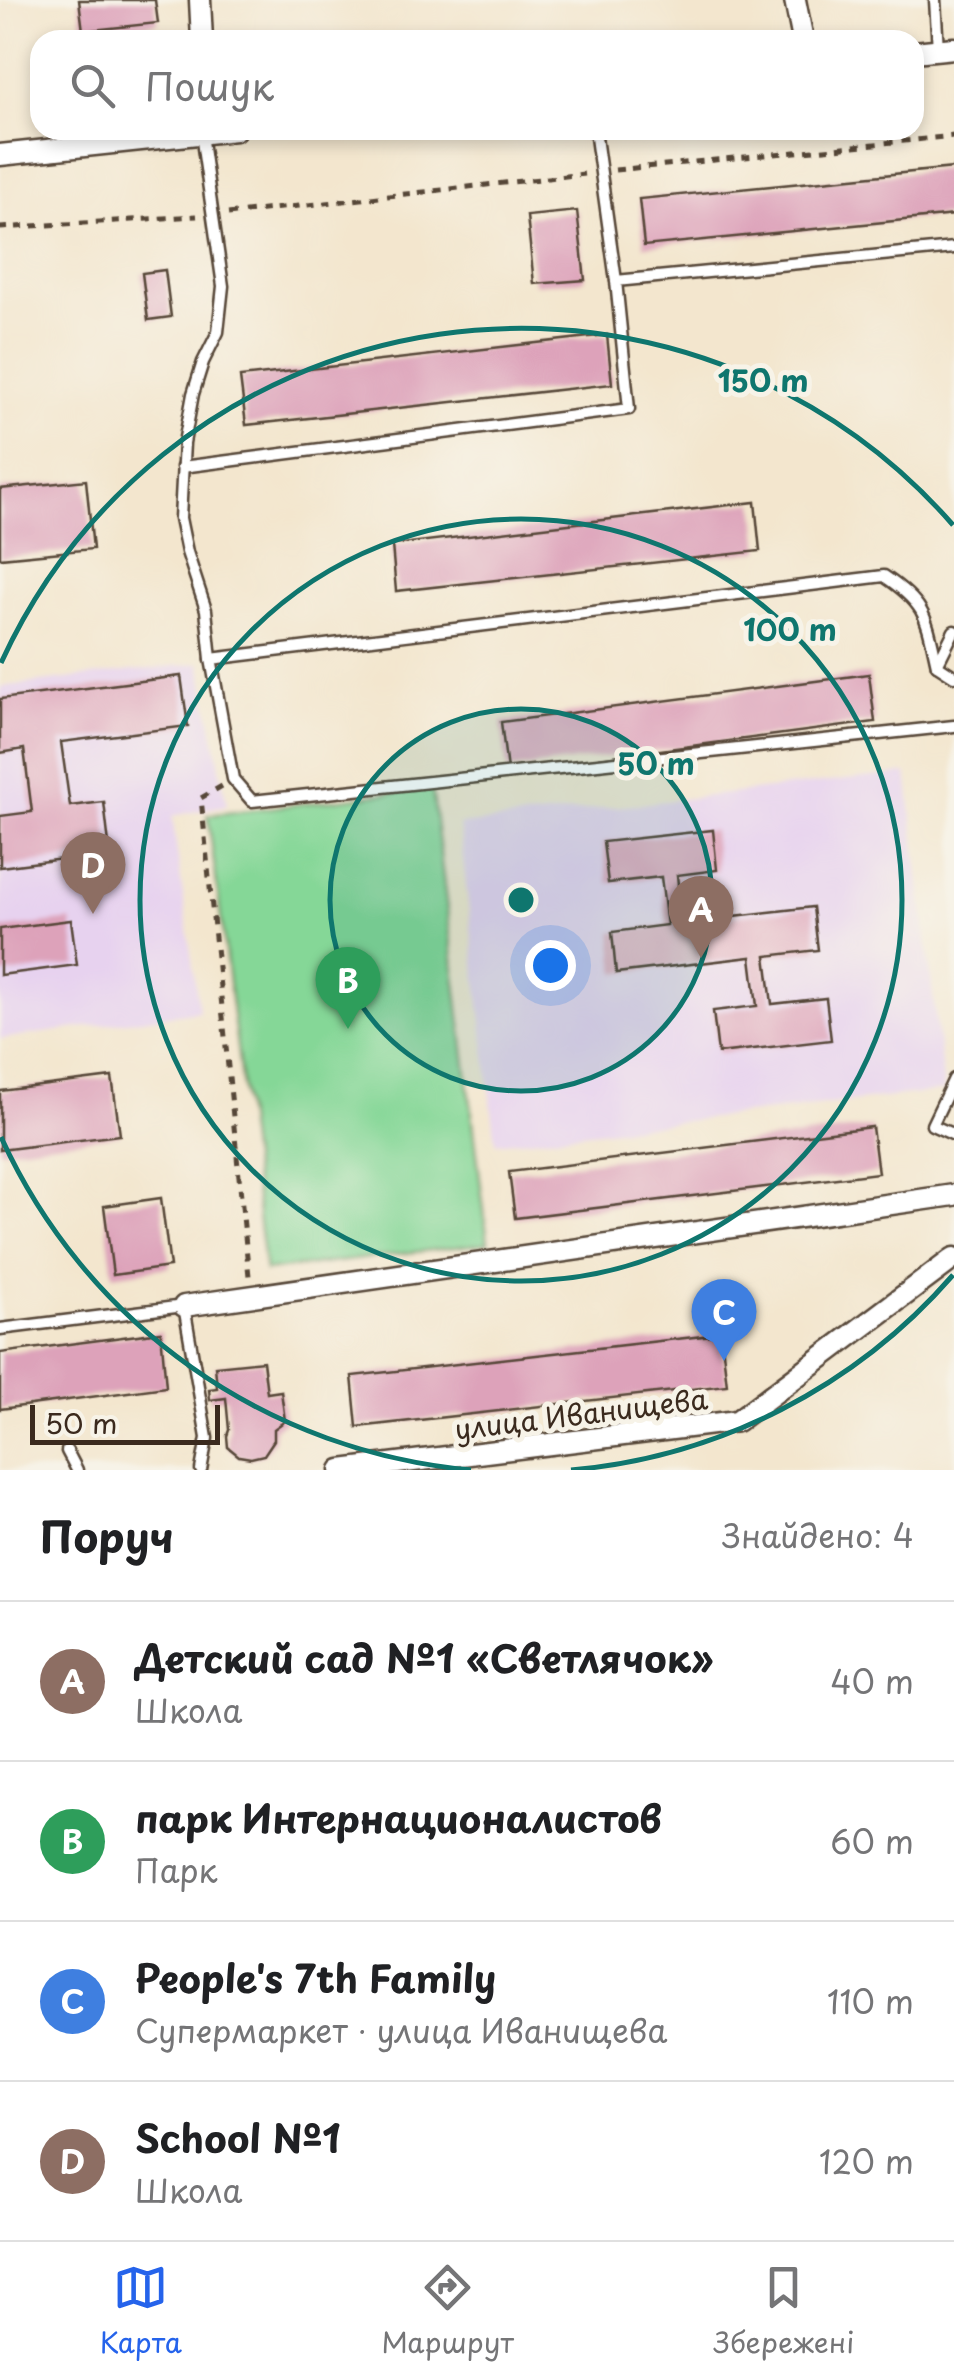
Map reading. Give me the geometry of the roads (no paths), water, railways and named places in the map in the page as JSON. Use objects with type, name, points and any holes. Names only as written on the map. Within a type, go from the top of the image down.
[{"type":"street","points":[[200,0],[202,30]]},
{"type":"street","points":[[796,0],[801,30]]},
{"type":"street","points":[[0,155],[132,140]]},
{"type":"street","points":[[184,1306],[954,1195]]},
{"type":"street","name":"улица Иванищева","points":[[341,1470],[737,1422],[954,1258]]},
{"type":"lane","points":[[935,0],[946,48]]},
{"type":"lane","points":[[203,140],[223,286],[218,332],[202,362],[192,394],[184,443],[180,518],[206,610],[233,779],[252,801],[954,726]]},
{"type":"lane","points":[[182,467],[629,409],[596,140]]},
{"type":"lane","points":[[616,280],[954,248]]},
{"type":"lane","points":[[211,659],[884,576],[904,589],[925,614],[937,665],[954,676]]},
{"type":"lane","points":[[937,665],[954,631]]},
{"type":"lane","points":[[954,1079],[932,1125],[954,1135]]},
{"type":"lane","points":[[0,1330],[184,1306],[207,1438],[200,1470]]},
{"type":"lane","points":[[67,1451],[76,1470]]},
{"type":"place","name":"School №1","points":[[93,914]]},
{"type":"place","name":"Детский сад №1 «Светлячок»","points":[[701,958]]},
{"type":"place","name":"парк Интернационалистов","points":[[348,1029]]},
{"type":"place","name":"People's 7th Family","points":[[724,1361]]}]
